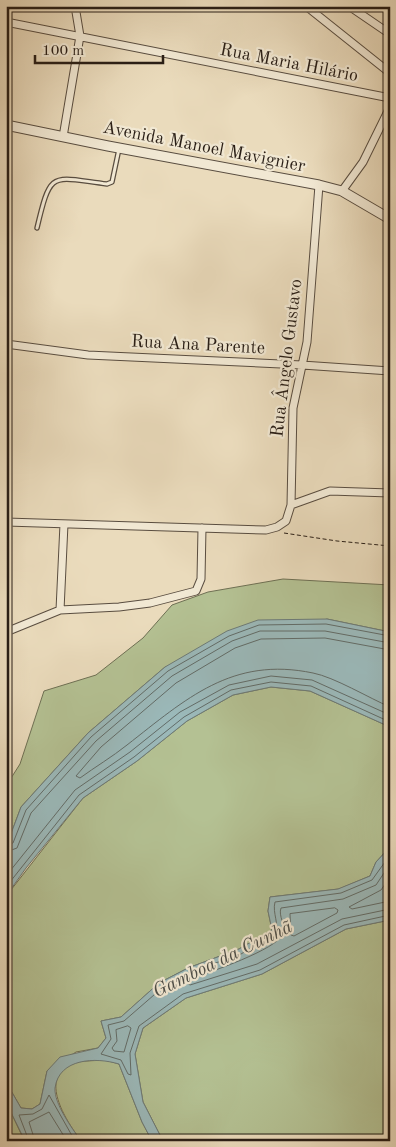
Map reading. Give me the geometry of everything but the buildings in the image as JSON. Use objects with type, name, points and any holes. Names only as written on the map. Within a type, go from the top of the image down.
[{"type":"street","points":[[63,136],[80,36],[76,6]]},
{"type":"street","points":[[306,6],[390,73]]},
{"type":"street","points":[[349,6],[390,34]]},
{"type":"street","name":"Rua Maria Hilário","points":[[6,22],[390,98]]},
{"type":"street","points":[[342,191],[363,162],[390,107]]},
{"type":"street","name":"Avenida Manoel Mavignier","points":[[6,125],[320,185],[342,191],[390,219]]},
{"type":"street","name":"Rua Ângelo Gustavo","points":[[291,505],[293,408],[307,342],[320,185]]},
{"type":"street","name":"Rua Ana Parente","points":[[6,344],[88,355],[390,371]]},
{"type":"street","points":[[6,522],[266,530],[286,521],[291,505],[330,491],[390,493]]},
{"type":"street","points":[[60,610],[64,524]]},
{"type":"street","points":[[6,632],[60,610],[119,607],[150,603],[196,591],[201,579],[202,528]]},
{"type":"lane","points":[[37,228],[48,187],[53,182],[62,178],[107,184],[112,182],[119,148]]},
{"type":"path","points":[[284,533],[390,546]]},
{"type":"green space","points":[[283,579],[390,585],[390,632],[327,619],[165,667],[88,733],[21,807],[6,847],[6,786],[20,764],[44,691],[96,675],[143,638],[172,605],[208,592]]},
{"type":"green space","points":[[271,687],[310,691],[390,727],[390,847],[376,862],[370,876],[339,889],[270,897],[268,911],[272,930],[239,949],[188,968],[159,983],[121,1017],[101,1021],[106,1038],[98,1048],[76,1052],[47,1071],[40,1104],[32,1109],[21,1108],[6,1082],[7,895],[83,798],[137,761],[187,721],[233,695]]},
{"type":"green space","points":[[390,920],[390,1141],[163,1141],[143,1102],[135,1054],[143,1028],[186,998],[262,974],[346,929]]},
{"type":"green space","points":[[105,1060],[119,1064],[142,1122],[152,1141],[81,1141],[69,1124],[56,1091],[56,1081],[60,1072],[77,1062]]},
{"type":"green space","points":[[6,1102],[24,1140],[25,1141],[6,1141]]},
{"type":"water","points":[[327,619],[390,632],[390,727],[310,691],[271,687],[233,695],[187,721],[137,761],[83,798],[26,868],[6,896],[6,847],[21,807],[88,733],[165,667],[227,631],[258,620]]},
{"type":"water","name":"Gamboa da Cunhã","points":[[390,847],[390,920],[346,929],[262,974],[186,998],[143,1028],[135,1054],[143,1102],[163,1141],[152,1141],[142,1122],[119,1064],[90,1061],[71,1065],[63,1071],[58,1078],[55,1088],[60,1108],[81,1141],[25,1141],[6,1102],[6,1082],[21,1108],[32,1109],[40,1104],[47,1071],[60,1057],[98,1048],[106,1038],[101,1021],[121,1017],[159,983],[188,968],[239,949],[272,930],[268,911],[270,897],[338,889],[370,876],[376,862]]}]
